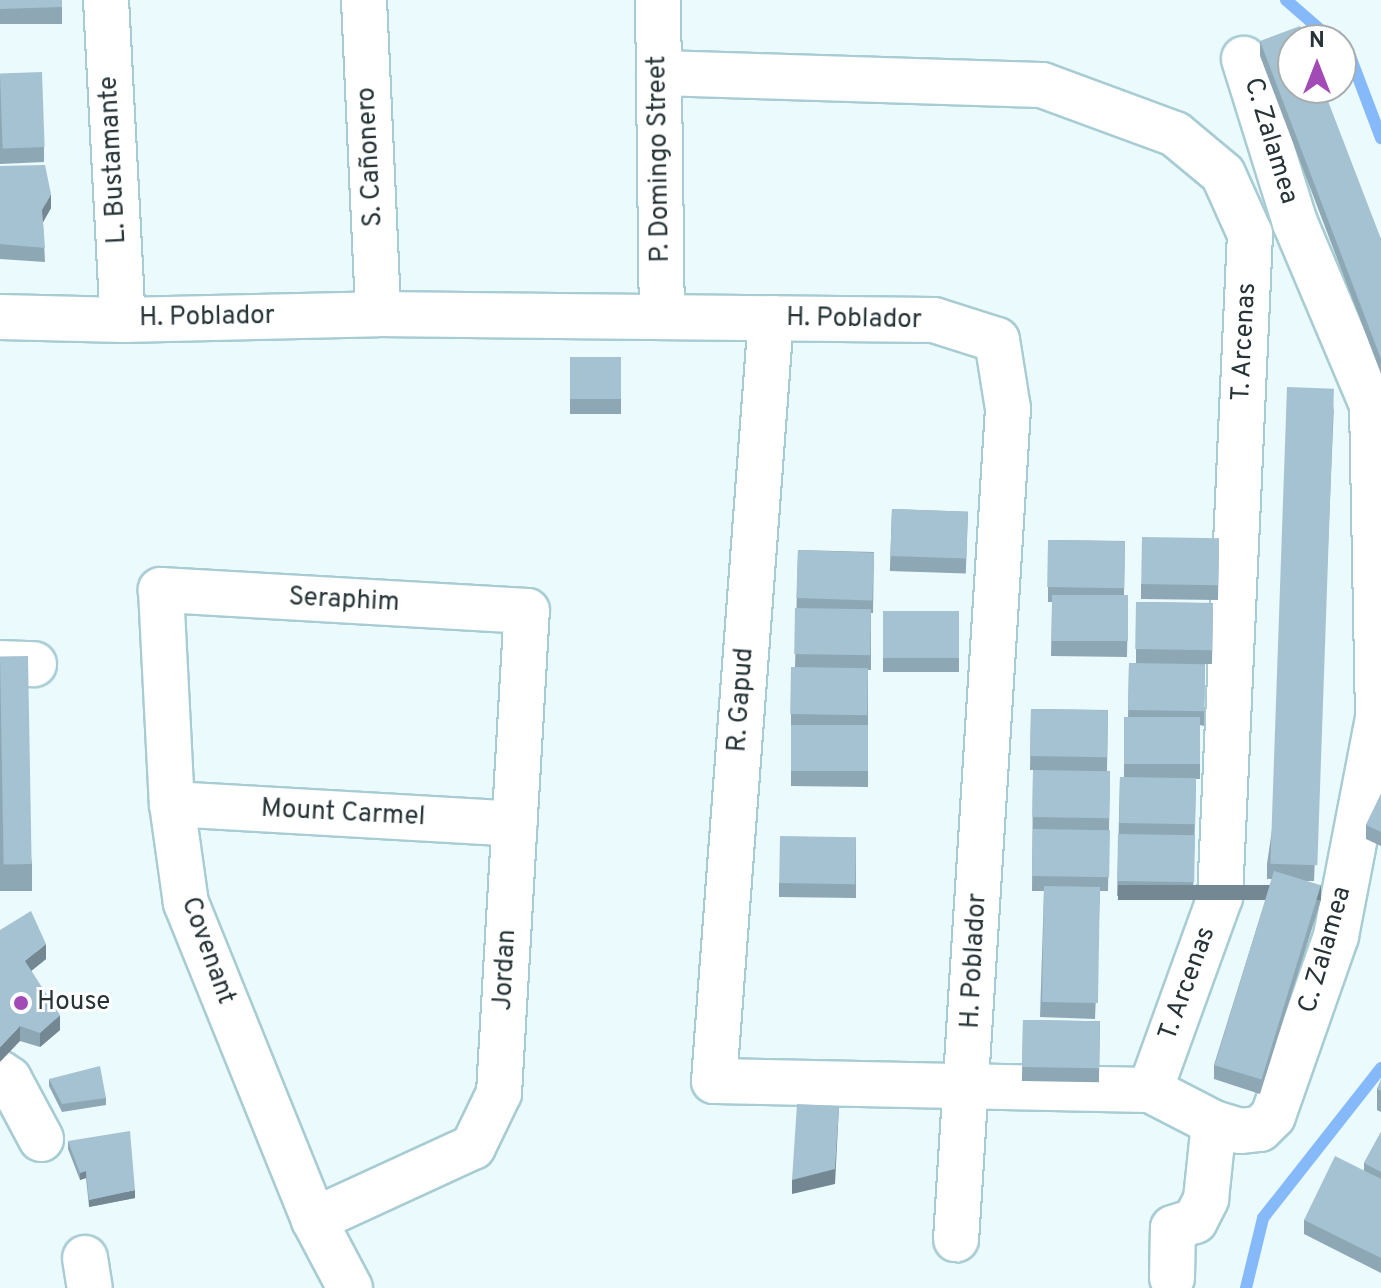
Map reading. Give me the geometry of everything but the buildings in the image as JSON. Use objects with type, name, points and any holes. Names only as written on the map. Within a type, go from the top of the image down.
[{"type":"street","name":"L. Bustamante","points":[[106,0],[123,320]]},
{"type":"street","name":"S. Cañonero","points":[[364,0],[378,314]]},
{"type":"street","name":"P. Domingo Street","points":[[658,0],[662,317]]},
{"type":"street","name":"C. Zalamea","points":[[714,1081],[1150,1090],[1214,1123],[1240,1131],[1260,1129],[1273,1116],[1336,936],[1378,717],[1372,405],[1295,223],[1244,59]]},
{"type":"street","name":"T. Arcenas","points":[[659,73],[1042,85],[1175,134],[1223,174],[1250,234],[1220,897],[1150,1090]]},
{"type":"street","name":"C. Zalamea","points":[[1250,234],[1295,223]]},
{"type":"street","name":"H. Poblador","points":[[0,317],[123,320],[378,314],[934,320],[997,340],[1008,409],[956,1239]]},
{"type":"street","name":"R. Gapud","points":[[714,1081],[771,318]]},
{"type":"street","name":"Seraphim","points":[[161,590],[527,611]]},
{"type":"street","name":"Covenant","points":[[161,590],[172,804],[186,903],[314,1220],[350,1288]]},
{"type":"street","name":"Jordan","points":[[314,1220],[473,1147],[499,1093],[527,611]]},
{"type":"street","name":"Mount Carmel","points":[[172,804],[514,824]]},
{"type":"street","points":[[0,1073],[9,1079],[41,1139]]},
{"type":"street","points":[[1172,1278],[1173,1228],[1195,1221],[1206,1199],[1214,1123]]},
{"type":"waterway","points":[[1286,0],[1314,24]]},
{"type":"waterway","points":[[1357,75],[1381,138]]},
{"type":"waterway","points":[[1246,1288],[1263,1218],[1381,1068]]},
{"type":"place","name":"House","points":[[21,1003]]}]
